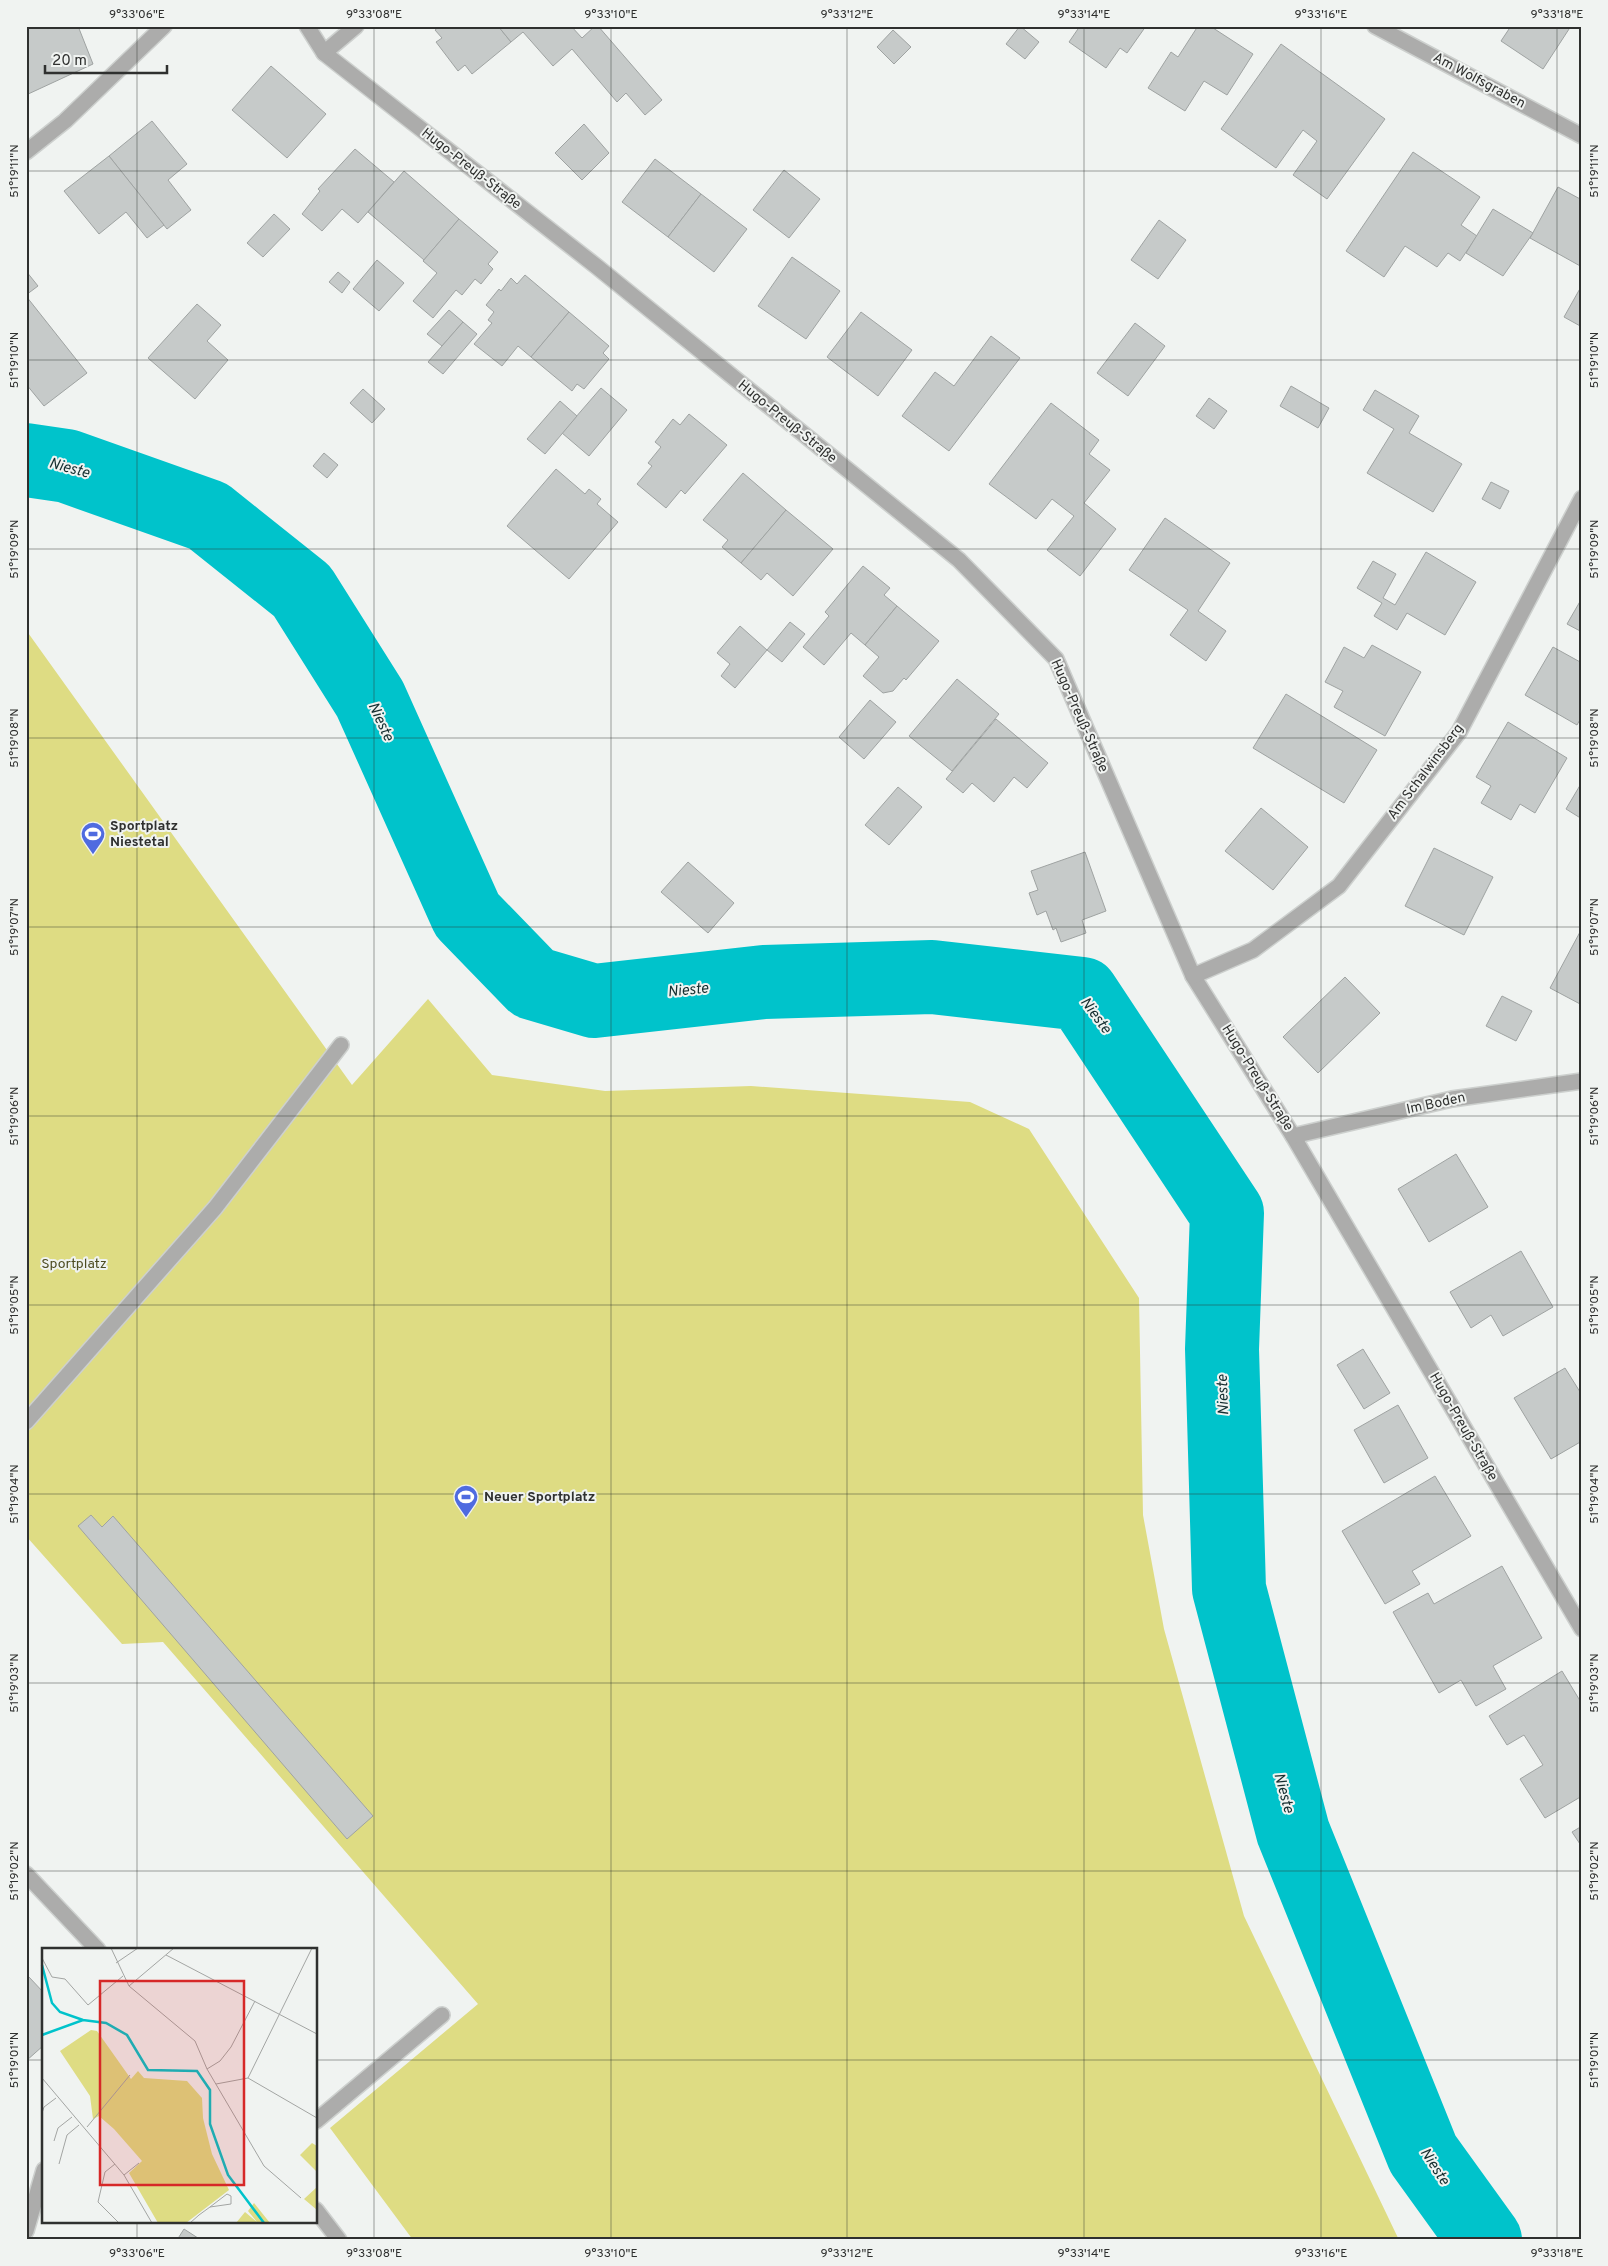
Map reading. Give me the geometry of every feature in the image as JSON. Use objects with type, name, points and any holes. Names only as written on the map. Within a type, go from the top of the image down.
[{"type":"street","points":[[26,152],[65,121],[164,26]]},
{"type":"street","name":"Hugo-Preuß-Straße","points":[[307,26],[324,53],[596,266],[959,560],[1056,659],[1193,976],[1293,1136],[1582,1629]]},
{"type":"street","points":[[324,53],[356,26]]},
{"type":"street","name":"Am Wolfsgraben","points":[[1375,26],[1582,136]]},
{"type":"street","name":"Am Schalwinsberg","points":[[1193,976],[1253,950],[1339,886],[1460,732],[1582,498]]},
{"type":"street","points":[[26,1422],[215,1208],[340,1045]]},
{"type":"street","name":"Im Boden","points":[[1293,1136],[1452,1099],[1582,1081]]},
{"type":"street","points":[[26,1874],[96,1948]]},
{"type":"street","points":[[318,2119],[442,2015]]},
{"type":"street","points":[[26,2230],[42,2177]]},
{"type":"street","points":[[318,2213],[338,2240]]},
{"type":"green space","name":"Sportplatz","points":[[26,630],[352,1085],[428,999],[492,1075],[605,1091],[751,1086],[970,1102],[1029,1129],[1139,1298],[1143,1515],[1164,1629],[1244,1916],[1399,2240],[413,2240],[330,2128],[478,2004],[163,1642],[122,1644],[26,1536]]},
{"type":"building","points":[[26,26],[78,26],[93,64],[26,95]]},
{"type":"building","points":[[440,26],[498,26],[511,42],[472,74],[465,65],[458,71],[436,42],[442,38],[435,30]]},
{"type":"building","points":[[498,26],[571,26],[582,38],[595,26],[598,26],[662,100],[645,115],[626,93],[617,102],[572,49],[553,66],[523,32],[511,42]]},
{"type":"building","points":[[1020,26],[1039,42],[1025,59],[1006,44]]},
{"type":"building","points":[[1080,26],[1146,26],[1127,53],[1120,48],[1106,68],[1069,42]]},
{"type":"building","points":[[1198,26],[1210,26],[1253,54],[1227,95],[1204,81],[1185,111],[1148,88],[1171,52],[1178,57]]},
{"type":"building","points":[[1511,26],[1571,26],[1543,69],[1501,41]]},
{"type":"building","points":[[893,30],[911,47],[894,64],[877,47]]},
{"type":"building","points":[[1281,44],[1385,119],[1327,199],[1293,175],[1317,141],[1303,130],[1276,168],[1221,129]]},
{"type":"building","points":[[271,66],[326,114],[287,158],[232,110]]},
{"type":"building","points":[[152,121],[187,164],[168,180],[191,210],[167,229],[109,156]]},
{"type":"building","points":[[584,124],[609,153],[582,180],[555,153]]},
{"type":"building","points":[[355,149],[394,182],[358,223],[342,209],[322,231],[302,214],[320,191],[318,189]]},
{"type":"building","points":[[1413,152],[1480,197],[1461,225],[1477,236],[1460,261],[1448,253],[1437,267],[1405,246],[1384,277],[1346,251]]},
{"type":"building","points":[[109,156],[164,225],[147,238],[126,212],[99,234],[64,191]]},
{"type":"building","points":[[655,159],[701,194],[668,237],[622,202]]},
{"type":"building","points":[[784,170],[820,199],[789,238],[753,210]]},
{"type":"building","points":[[404,171],[459,219],[424,260],[368,212]]},
{"type":"building","points":[[1558,187],[1582,200],[1582,267],[1530,238]]},
{"type":"building","points":[[701,194],[747,229],[714,272],[668,237]]},
{"type":"building","points":[[1493,209],[1533,233],[1503,276],[1466,253]]},
{"type":"building","points":[[274,214],[290,229],[263,257],[247,243]]},
{"type":"building","points":[[459,219],[498,252],[488,264],[493,269],[481,284],[475,279],[462,295],[456,290],[433,318],[413,301],[437,273],[423,261]]},
{"type":"building","points":[[1159,220],[1186,240],[1158,279],[1131,260]]},
{"type":"building","points":[[792,257],[840,291],[806,339],[758,306]]},
{"type":"building","points":[[377,260],[404,283],[379,311],[353,289]]},
{"type":"building","points":[[26,271],[38,286],[26,295]]},
{"type":"building","points":[[338,272],[350,282],[342,293],[329,282]]},
{"type":"building","points":[[525,275],[569,312],[531,357],[518,346],[502,366],[474,344],[492,323],[488,320],[494,312],[486,305],[511,278],[517,284]]},
{"type":"building","points":[[1582,285],[1582,327],[1564,317]]},
{"type":"building","points":[[26,296],[87,373],[44,406],[26,384]]},
{"type":"building","points":[[197,304],[221,325],[207,341],[228,360],[195,399],[148,358]]},
{"type":"building","points":[[449,310],[463,322],[442,346],[427,334]]},
{"type":"building","points":[[569,312],[609,346],[603,353],[609,359],[584,389],[577,384],[572,391],[531,357]]},
{"type":"building","points":[[861,312],[912,350],[878,396],[827,357]]},
{"type":"building","points":[[463,322],[477,334],[443,374],[428,362]]},
{"type":"building","points":[[1135,323],[1165,346],[1128,396],[1097,373]]},
{"type":"building","points":[[991,336],[1020,358],[949,451],[902,416],[935,372],[954,386]]},
{"type":"building","points":[[1291,386],[1329,408],[1318,428],[1280,406]]},
{"type":"building","points":[[601,388],[627,410],[589,456],[562,433]]},
{"type":"building","points":[[363,389],[385,409],[372,423],[350,403]]},
{"type":"building","points":[[1375,390],[1419,416],[1409,433],[1462,464],[1433,512],[1367,473],[1394,429],[1363,410]]},
{"type":"building","points":[[1209,398],[1227,411],[1214,429],[1196,416]]},
{"type":"building","points":[[560,401],[577,416],[545,454],[527,439]]},
{"type":"building","points":[[1051,403],[1099,440],[1089,454],[1110,470],[1084,503],[1116,529],[1080,576],[1047,550],[1074,516],[1052,499],[1036,519],[989,484]]},
{"type":"building","points":[[689,414],[727,445],[685,494],[681,490],[666,508],[637,484],[652,466],[648,463],[661,447],[655,442],[673,419],[680,425]]},
{"type":"building","points":[[324,453],[338,465],[327,478],[313,466]]},
{"type":"building","points":[[556,469],[585,494],[589,489],[601,499],[597,504],[618,522],[569,579],[507,526]]},
{"type":"building","points":[[743,473],[786,510],[741,563],[722,547],[728,540],[703,520]]},
{"type":"building","points":[[1491,482],[1509,491],[1500,509],[1482,499]]},
{"type":"building","points":[[786,510],[833,549],[793,596],[767,573],[761,580],[741,563]]},
{"type":"building","points":[[1165,518],[1230,563],[1198,611],[1226,631],[1206,661],[1170,635],[1188,610],[1129,570]]},
{"type":"building","points":[[1426,552],[1476,582],[1445,635],[1407,613],[1397,630],[1374,616],[1382,603],[1357,588],[1373,561],[1396,574],[1383,598],[1395,605]]},
{"type":"building","points":[[863,566],[890,588],[884,595],[897,606],[865,645],[851,633],[824,665],[803,647],[829,616],[825,612]]},
{"type":"building","points":[[1582,598],[1582,632],[1567,624]]},
{"type":"building","points":[[897,606],[939,641],[906,680],[904,678],[893,691],[883,693],[863,676],[879,657],[865,645]]},
{"type":"building","points":[[790,622],[805,634],[782,662],[767,650]]},
{"type":"building","points":[[740,626],[767,650],[735,688],[721,676],[730,664],[717,653]]},
{"type":"building","points":[[1372,645],[1421,672],[1385,736],[1334,707],[1343,691],[1325,682],[1344,647],[1364,658]]},
{"type":"building","points":[[1553,647],[1582,663],[1582,716],[1577,725],[1525,695]]},
{"type":"building","points":[[957,679],[999,714],[952,771],[909,736]]},
{"type":"building","points":[[1286,694],[1377,750],[1344,803],[1253,748]]},
{"type":"building","points":[[870,700],[896,722],[864,759],[839,737]]},
{"type":"building","points":[[996,719],[1048,763],[1027,788],[1014,777],[994,802],[972,783],[963,793],[946,779]]},
{"type":"building","points":[[1508,722],[1567,758],[1535,813],[1520,804],[1511,820],[1481,803],[1491,786],[1476,777]]},
{"type":"building","points":[[1582,782],[1582,819],[1566,809]]},
{"type":"building","points":[[898,787],[922,807],[889,845],[865,825]]},
{"type":"building","points":[[1261,808],[1308,847],[1273,890],[1225,851]]},
{"type":"building","points":[[1434,848],[1493,877],[1464,935],[1405,906]]},
{"type":"building","points":[[1085,852],[1106,911],[1082,920],[1086,933],[1061,942],[1056,928],[1053,930],[1046,911],[1037,915],[1029,893],[1038,890],[1031,871]]},
{"type":"building","points":[[688,862],[734,903],[708,933],[661,892]]},
{"type":"building","points":[[1580,932],[1582,933],[1582,1005],[1550,988]]},
{"type":"building","points":[[1345,977],[1380,1013],[1318,1073],[1283,1037]]},
{"type":"building","points":[[1502,996],[1532,1011],[1516,1041],[1486,1026]]},
{"type":"building","points":[[1456,1154],[1488,1207],[1429,1242],[1398,1189]]},
{"type":"building","points":[[1521,1251],[1553,1307],[1503,1336],[1491,1315],[1471,1328],[1450,1292]]},
{"type":"building","points":[[1363,1349],[1390,1393],[1364,1409],[1337,1365]]},
{"type":"building","points":[[1565,1368],[1582,1395],[1582,1441],[1551,1459],[1514,1398]]},
{"type":"building","points":[[1398,1405],[1428,1458],[1384,1483],[1354,1430]]},
{"type":"building","points":[[1435,1476],[1471,1536],[1412,1571],[1420,1584],[1385,1604],[1342,1531]]},
{"type":"building","points":[[91,1515],[102,1527],[113,1516],[373,1816],[347,1839],[78,1526]]},
{"type":"building","points":[[1502,1566],[1542,1638],[1493,1666],[1506,1689],[1476,1706],[1461,1680],[1439,1693],[1393,1612],[1428,1593],[1434,1604]]},
{"type":"building","points":[[1562,1671],[1582,1704],[1582,1796],[1545,1818],[1520,1779],[1543,1765],[1524,1735],[1507,1745],[1489,1716]]},
{"type":"building","points":[[1582,1826],[1582,1847],[1572,1832]]},
{"type":"building","points":[[29,1977],[42,1991],[42,2047],[26,2061],[26,1979]]},
{"type":"building","points":[[184,2229],[201,2240],[177,2240]]},
{"type":"waterway","name":"Nieste","points":[[26,460],[67,466],[208,516],[302,591],[370,699],[467,915],[533,983],[594,1001],[764,982],[932,977],[1082,994],[1227,1213],[1222,1349],[1229,1589],[1293,1832],[1423,2154],[1485,2240]]},
{"type":"place","name":"Sportplatz Niestetal","points":[[93,855]]},
{"type":"place","name":"Neuer Sportplatz","points":[[466,1518]]}]
